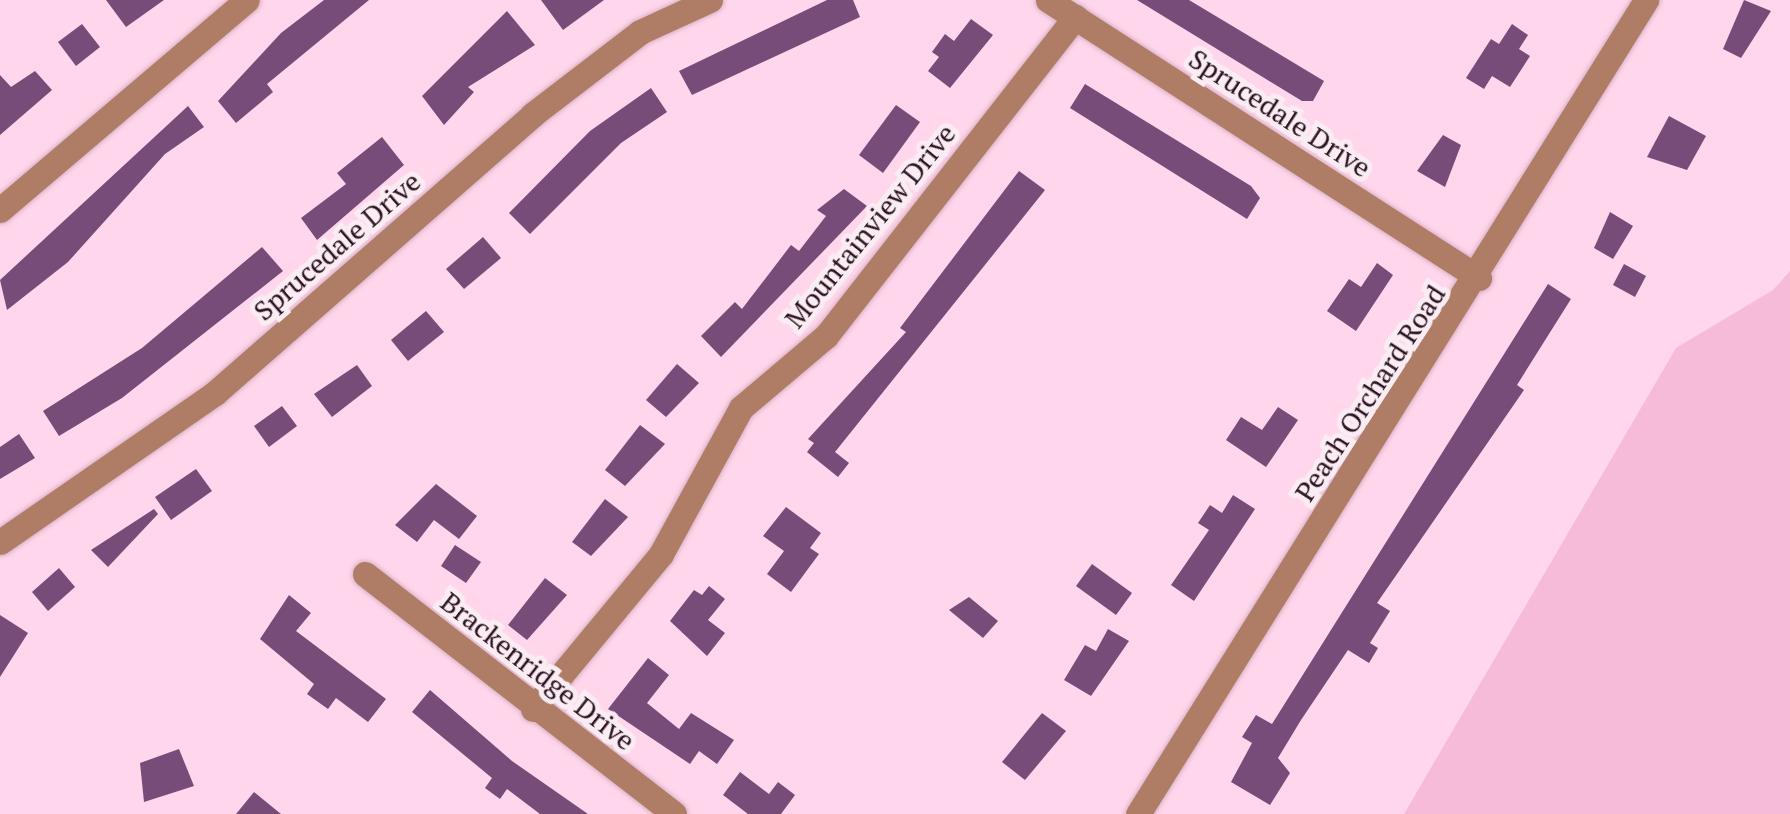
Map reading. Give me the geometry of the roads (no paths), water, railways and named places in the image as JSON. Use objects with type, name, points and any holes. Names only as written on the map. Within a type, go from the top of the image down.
[{"type":"street","points":[[0,210],[246,0]]},
{"type":"street","name":"Sprucedale Drive","points":[[1,539],[215,394],[532,115],[640,32],[710,0]]},
{"type":"street","name":"Sprucedale Drive","points":[[1048,0],[1479,278]]},
{"type":"street","name":"Peach Orchard Road","points":[[1138,814],[1479,278],[1646,0]]},
{"type":"street","name":"Mountainview Drive","points":[[533,710],[661,554],[742,408],[826,336],[1076,17]]},
{"type":"street","name":"Brackenridge Drive","points":[[365,574],[533,710],[674,814]]}]
